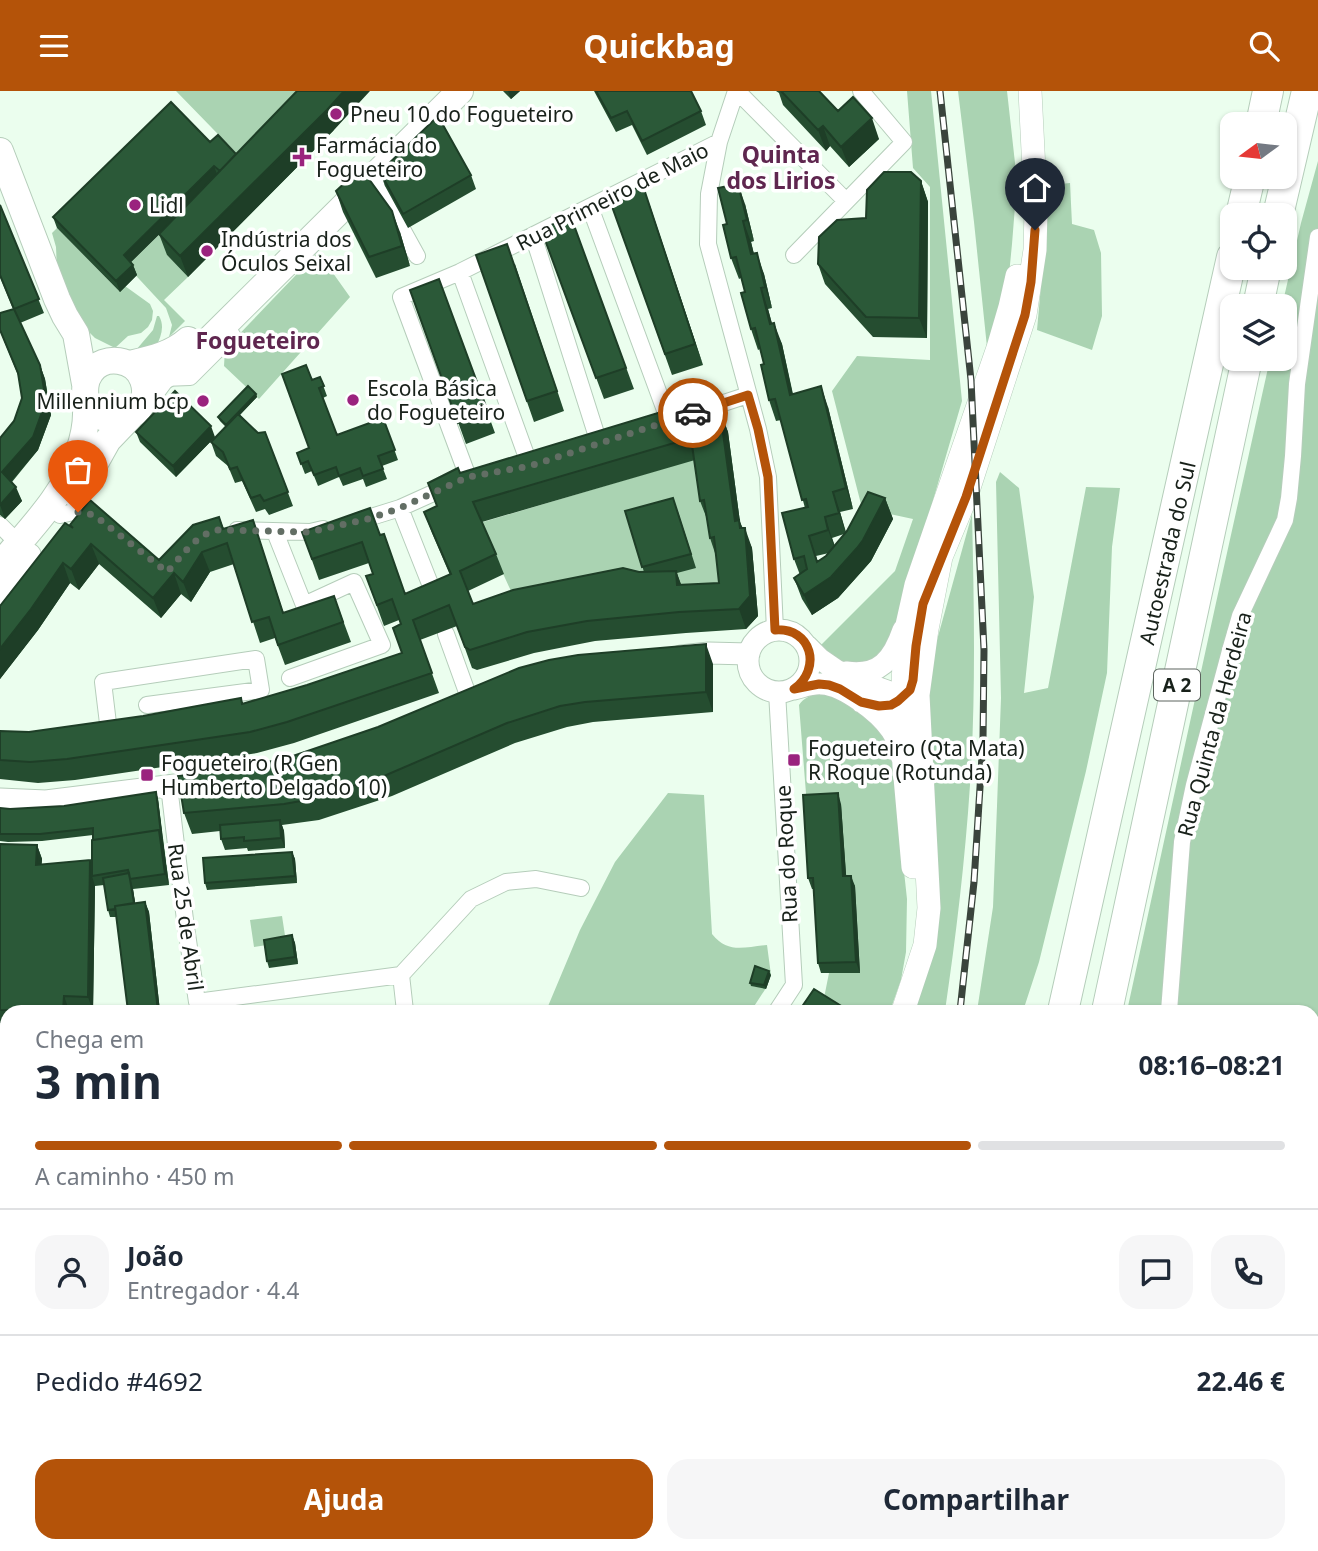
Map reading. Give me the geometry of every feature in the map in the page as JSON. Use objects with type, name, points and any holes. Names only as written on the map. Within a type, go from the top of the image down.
[{"type":"highway","points":[[1264,112],[1268,91]]},
{"type":"highway","points":[[1281,203],[1307,91]]},
{"type":"highway","name":"Autoestrada do Sul","points":[[1064,1005],[1227,280]]},
{"type":"highway","name":"Autoestrada do Sul","points":[[1108,1005],[1244,371]]},
{"type":"main road","points":[[76,334],[125,362],[140,375],[144,382],[144,398],[136,411],[115,421],[100,417],[89,406],[85,392],[92,370],[113,360],[125,362],[156,358],[174,351],[207,324],[442,91]]},
{"type":"main road","points":[[0,591],[85,481],[108,440],[136,411],[161,378],[208,341],[460,91]]},
{"type":"main road","points":[[903,1005],[912,962],[916,911],[901,698],[905,634],[916,585],[1001,338],[1016,281],[1021,253],[1023,212],[1017,91]]},
{"type":"main road","points":[[904,1005],[925,945],[929,908],[918,695],[927,629],[941,558],[980,457],[1016,347],[1027,304],[1035,250],[1036,210],[1030,91]]},
{"type":"main road","points":[[0,151],[57,299],[76,334],[87,412],[85,430],[70,474],[48,507],[9,534],[0,565]]},
{"type":"street","points":[[370,180],[386,178],[473,91]]},
{"type":"street","points":[[736,91],[846,201]]},
{"type":"street","name":"Rua Primeiro de Maio","points":[[400,508],[474,476],[401,297],[460,272],[719,142],[736,91]]},
{"type":"street","points":[[794,255],[904,142],[862,91]]},
{"type":"street","points":[[719,142],[709,194],[708,244],[758,429],[768,477],[775,630]]},
{"type":"street","points":[[370,180],[386,200],[417,256]]},
{"type":"street","points":[[590,207],[663,423],[748,395]]},
{"type":"street","points":[[533,235],[599,443]]},
{"type":"street","name":"Rua Quinta da Herdeira","points":[[1169,1005],[1179,867],[1194,785],[1240,616],[1285,520],[1293,456],[1297,384],[1318,237]]},
{"type":"street","points":[[460,272],[530,465]]},
{"type":"street","points":[[60,515],[78,512],[99,519],[85,498],[85,481]]},
{"type":"street","points":[[225,530],[310,532],[368,519],[400,508],[436,599]]},
{"type":"street","points":[[275,532],[304,605],[354,582],[382,645],[290,678]]},
{"type":"street","points":[[861,702],[879,706],[891,705],[910,690],[923,604],[941,558]]},
{"type":"street","points":[[836,670],[859,674],[887,661],[898,644],[911,608]]},
{"type":"street","points":[[904,766],[890,727],[861,702],[840,689],[819,684],[786,690],[764,688],[755,681],[748,662],[754,642],[761,635],[775,630],[792,632],[820,659],[836,670],[862,683],[888,690],[901,698],[908,709],[910,719],[916,794],[926,842]]},
{"type":"street","points":[[446,635],[462,698],[492,688]]},
{"type":"street","points":[[786,690],[802,683],[807,675],[810,655],[807,646]]},
{"type":"street","points":[[668,657],[709,653],[749,655]]},
{"type":"street","points":[[110,743],[103,682],[257,659],[261,690],[148,705]]},
{"type":"street","name":"Rua do Roque","points":[[781,1005],[794,985],[786,690]]},
{"type":"street","points":[[0,799],[46,801],[115,783],[169,786],[224,778]]},
{"type":"street","name":"Rua 25 de Abril","points":[[169,786],[197,1002],[401,975]]},
{"type":"street","points":[[404,1005],[401,975],[471,899],[506,882],[536,879],[582,888]]},
{"type":"green space","points":[[176,91],[317,91],[247,164]]},
{"type":"green space","points":[[907,91],[931,91],[962,401],[890,648],[866,662],[844,663],[827,656],[821,645],[895,571],[913,519],[862,508],[832,391],[857,356],[930,360],[930,187],[913,168]]},
{"type":"green space","points":[[958,91],[1007,91],[1017,181],[1009,275],[987,347],[974,222]]},
{"type":"green space","points":[[1318,161],[1318,1005],[1128,1005],[1267,371],[1297,371],[1297,294],[1285,294],[1288,280],[1297,280],[1297,240]]},
{"type":"green space","points":[[218,177],[167,255],[188,277],[164,300],[185,321],[169,337],[172,325],[166,308],[127,266]]},
{"type":"green space","points":[[1070,183],[1072,224],[1094,230],[1101,253],[1102,316],[1092,350],[1037,330],[1050,185]]},
{"type":"green space","points":[[57,228],[119,291],[125,286],[150,304],[153,311],[148,327],[141,333],[128,336],[115,348],[95,338],[86,329],[57,271],[56,247],[52,233]]},
{"type":"green space","points":[[318,252],[350,297],[259,399],[224,366],[225,349]]},
{"type":"green space","points":[[157,316],[161,320],[162,328],[156,347],[136,350],[153,330]]},
{"type":"green space","points":[[699,458],[727,604],[520,611],[480,523]]},
{"type":"green space","points":[[1000,472],[1019,488],[1034,597],[1024,693],[1048,688],[1086,487],[1120,488],[1112,547],[1107,673],[1039,962],[1025,1005],[978,1005],[993,907],[1001,698],[996,482]]},
{"type":"green space","points":[[972,514],[972,751],[966,842],[946,1005],[913,1005],[928,952],[927,676]]},
{"type":"green space","points":[[826,694],[859,709],[890,742],[907,899],[906,952],[901,980],[892,1005],[823,1003],[829,973],[860,973],[855,887],[847,887],[807,806],[799,705],[807,698]]},
{"type":"green space","points":[[668,793],[704,795],[712,934],[730,947],[767,945],[771,975],[752,986],[766,988],[755,1005],[549,1005],[580,930],[615,862]]},
{"type":"green space","points":[[282,916],[286,942],[254,947],[250,920]]},
{"type":"building","points":[[297,91],[344,91],[180,256],[159,234]]},
{"type":"building","points":[[596,91],[691,91],[701,111],[642,141],[627,111],[611,118]]},
{"type":"building","points":[[781,91],[819,91],[838,111],[853,97],[872,118],[841,147],[823,126],[818,130]]},
{"type":"building","name":"Lidl","points":[[171,102],[210,142],[218,135],[236,154],[220,171],[214,166],[124,255],[133,265],[116,281],[53,217]]},
{"type":"building","points":[[438,116],[471,175],[403,214],[380,172]]},
{"type":"building","points":[[361,168],[392,211],[402,246],[369,257],[336,191]]},
{"type":"building","points":[[884,172],[911,172],[921,181],[919,318],[866,317],[818,264],[819,237],[837,220],[866,218],[867,190]]},
{"type":"building","points":[[738,184],[747,220],[743,221],[751,254],[757,253],[765,287],[761,288],[770,324],[774,323],[790,395],[821,386],[846,488],[833,492],[839,513],[825,517],[828,530],[809,536],[817,562],[826,556],[847,531],[868,492],[885,498],[857,548],[831,577],[804,595],[794,578],[807,569],[804,556],[794,559],[782,513],[808,507],[806,499],[802,500],[775,399],[769,400],[755,328],[751,329],[741,293],[745,292],[736,257],[731,258],[723,225],[727,224],[718,188]]},
{"type":"building","points":[[643,186],[695,344],[665,354],[609,198]]},
{"type":"building","points":[[0,205],[39,299],[14,309],[0,275]]},
{"type":"building","points":[[571,217],[626,368],[596,378],[541,229]]},
{"type":"building","points":[[507,244],[557,391],[527,401],[476,255]]},
{"type":"building","points":[[439,279],[488,412],[458,423],[410,290]]},
{"type":"building","points":[[14,309],[40,365],[46,401],[33,437],[2,472],[16,487],[0,505],[0,438],[14,421],[22,398],[18,373],[0,330],[0,313]]},
{"type":"building","points":[[306,365],[312,380],[320,377],[324,386],[319,388],[337,435],[383,418],[395,450],[378,456],[383,469],[363,476],[360,468],[339,476],[336,467],[314,475],[308,461],[301,464],[297,453],[309,448],[282,374]]},
{"type":"building","points":[[248,386],[256,394],[226,425],[218,417]]},
{"type":"building","points":[[175,391],[211,426],[173,466],[136,432]]},
{"type":"building","points":[[704,399],[708,414],[720,411],[735,521],[739,520],[740,528],[745,528],[750,596],[739,609],[587,621],[527,632],[470,650],[465,647],[449,605],[413,620],[432,673],[250,732],[67,759],[30,762],[0,760],[0,731],[29,732],[143,716],[241,698],[242,704],[402,653],[393,628],[401,624],[392,599],[377,605],[366,576],[373,574],[362,542],[312,559],[302,532],[370,508],[380,535],[384,534],[405,594],[451,574],[424,512],[437,506],[428,483],[458,468],[460,473]],"holes":[[[691,438],[700,501],[704,500],[710,538],[714,537],[719,583],[677,585],[676,571],[639,572],[623,568],[513,590],[473,604],[460,571],[496,554],[473,502]]]},
{"type":"building","points":[[238,414],[258,433],[265,432],[288,492],[264,501],[260,495],[251,498],[237,467],[230,469],[223,452],[211,442]]},
{"type":"building","points":[[673,498],[691,554],[642,567],[625,511]]},
{"type":"building","points":[[90,500],[159,560],[193,525],[219,517],[223,529],[253,520],[283,613],[334,596],[343,622],[278,645],[269,617],[252,622],[227,543],[202,552],[183,582],[174,573],[153,598],[91,544],[71,569],[63,563],[0,649],[0,606],[65,523],[73,528],[70,525]]},
{"type":"building","points":[[706,644],[706,692],[560,706],[507,723],[384,776],[312,799],[184,813],[178,776],[236,769],[290,757],[378,727],[519,668],[549,660]]},
{"type":"building","points":[[156,792],[161,834],[159,830],[93,840],[93,828],[40,834],[0,834],[0,808],[64,806]]},
{"type":"building","points":[[838,793],[843,876],[851,876],[856,962],[818,963],[813,878],[808,878],[803,795]]},
{"type":"building","points":[[280,820],[281,838],[244,841],[244,837],[221,839],[220,825]]},
{"type":"building","points":[[159,830],[165,874],[130,879],[128,870],[92,876],[92,840]]},
{"type":"building","points":[[0,844],[37,845],[36,865],[90,860],[88,997],[64,996],[63,1005],[0,1005]]},
{"type":"building","points":[[292,852],[295,876],[205,883],[203,858]]},
{"type":"building","points":[[129,873],[134,903],[108,910],[103,878]]},
{"type":"building","points":[[145,902],[157,1005],[127,1005],[115,906]]},
{"type":"building","points":[[292,935],[295,957],[267,961],[264,940]]},
{"type":"building","points":[[755,966],[769,971],[764,985],[750,983]]},
{"type":"building","points":[[814,989],[840,1005],[803,1005]]},
{"type":"railway","points":[[940,91],[971,380],[984,650],[983,740],[974,882],[961,1005]]},
{"type":"way so far","points":[[78,512],[94,515],[167,572],[196,540],[215,530],[310,532],[368,519],[400,508],[468,477],[530,466],[693,413]]},
{"type":"place","name":"Pneu 10 do Fogueteiro","points":[[336,114]]},
{"type":"place","name":"Farmácia do Fogueteiro","points":[[302,157]]},
{"type":"place","name":"Lidl","points":[[135,205]]},
{"type":"place","name":"Indústria dos Óculos Seixal","points":[[207,251]]},
{"type":"place","name":"Escola Básica do Fogueteiro","points":[[353,400]]},
{"type":"place","name":"Millennium bcp","points":[[203,401]]},
{"type":"place","name":"Fogueteiro (Qta Mata) R Roque (Rotunda)","points":[[794,760]]},
{"type":"place","name":"Fogueteiro (R Gen Humberto Delgado 10)","points":[[147,775]]},
{"type":"district","name":"Quinta dos Lirios","points":[[781,167]]},
{"type":"district","name":"Fogueteiro","points":[[258,340]]},
{"type":"route","points":[[693,413],[748,395],[768,477],[775,630],[792,632],[807,646],[810,655],[807,675],[794,689],[809,685],[829,685],[861,702],[879,706],[891,705],[910,690],[927,591],[966,497],[1021,331],[1031,282],[1035,230]]}]
